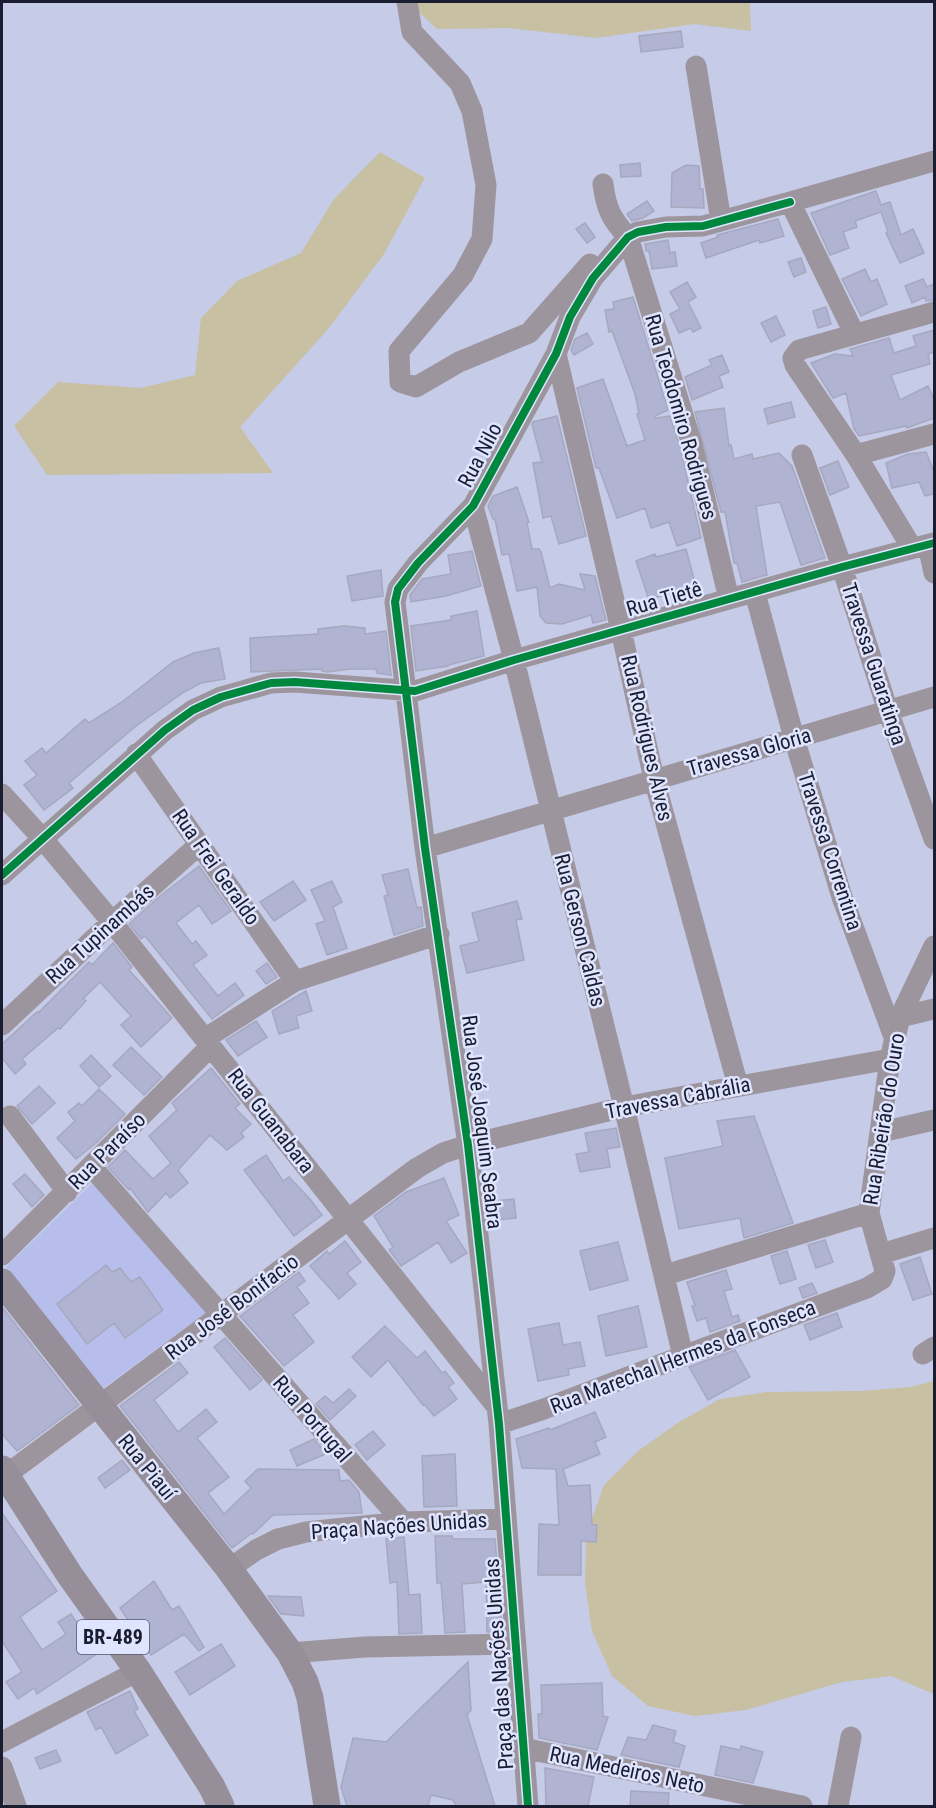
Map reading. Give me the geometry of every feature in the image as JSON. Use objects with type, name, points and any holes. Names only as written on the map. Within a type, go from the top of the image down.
[{"type":"main road","name":"Rua Piauí","points":[[2,1282],[229,1569],[291,1653]]},
{"type":"main road","name":"BR-489","points":[[3,1474],[69,1574],[138,1671],[212,1787],[221,1806]]},
{"type":"main road","points":[[291,1653],[310,1698],[327,1806]]},
{"type":"street","points":[[407,2],[412,32],[460,83],[472,111],[486,185],[482,239],[463,275],[399,351],[400,382],[416,387],[459,362],[529,333],[591,263],[608,260]]},
{"type":"street","points":[[696,66],[721,221]]},
{"type":"street","points":[[603,184],[606,206],[615,224],[628,237],[638,232],[666,227],[703,226],[934,161]]},
{"type":"street","points":[[790,202],[854,333]]},
{"type":"street","name":"Rua Nilo","points":[[409,730],[395,602],[398,589],[418,562],[473,506],[556,354],[570,317],[593,278],[628,237]]},
{"type":"street","name":"Rua Teodomiro Rodrigues","points":[[628,237],[692,444],[729,599]]},
{"type":"street","points":[[934,312],[799,350],[793,358],[795,365],[856,455],[925,545],[934,573]]},
{"type":"street","name":"Rua Rodrigues Alves","points":[[556,354],[654,779],[738,1086]]},
{"type":"street","points":[[856,455],[934,434]]},
{"type":"street","name":"Travessa Guaratinga","points":[[802,455],[842,567],[888,711],[934,839]]},
{"type":"street","name":"Rua Gerson Caldas","points":[[473,506],[514,660],[683,1356]]},
{"type":"street","name":"Rua Tietê","points":[[2,875],[136,754],[193,710],[221,697],[271,683],[295,682],[415,691],[514,660],[925,545]]},
{"type":"street","name":"Travessa Correntina","points":[[755,592],[794,738],[842,897],[897,1027]]},
{"type":"street","name":"Travessa Gloria","points":[[425,848],[934,697]]},
{"type":"street","name":"Rua José Joaquim Seabra","points":[[409,730],[468,1145],[498,1416],[506,1520]]},
{"type":"street","name":"Rua Frei Geraldo","points":[[136,754],[295,981]]},
{"type":"street","name":"Rua Guanabara","points":[[2,794],[42,838],[209,1042],[349,1220],[498,1416]]},
{"type":"street","name":"Rua Tupinambás","points":[[2,1025],[112,922],[200,844]]},
{"type":"street","name":"Rua Paraíso","points":[[2,1255],[67,1192],[209,1042],[295,981],[439,934]]},
{"type":"street","name":"Rua Ribeirão do Ouro","points":[[867,1288],[882,1279],[885,1271],[869,1213],[890,1059],[897,1027],[934,946]]},
{"type":"street","points":[[897,1027],[934,1009]]},
{"type":"street","name":"Travessa Cabrália","points":[[468,1145],[624,1107],[890,1059]]},
{"type":"street","points":[[10,1116],[67,1192]]},
{"type":"street","points":[[881,1132],[934,1120]]},
{"type":"street","name":"Rua José Bonifacio","points":[[3,1474],[99,1406],[417,1168],[444,1153],[468,1145]]},
{"type":"street","name":"Rua Portugal","points":[[91,1166],[403,1522]]},
{"type":"street","points":[[665,1275],[869,1213]]},
{"type":"street","points":[[882,1254],[934,1238]]},
{"type":"street","name":"Rua Marechal Hermes da Fonseca","points":[[498,1416],[544,1409],[867,1288]]},
{"type":"street","name":"Praça Nações Unidas","points":[[229,1569],[263,1546],[278,1539],[306,1532],[403,1522],[506,1520]]},
{"type":"street","name":"Praça das Nações Unidas","points":[[506,1520],[528,1806]]},
{"type":"street","points":[[291,1653],[365,1647],[516,1644]]},
{"type":"street","points":[[2,1742],[138,1671]]},
{"type":"street","points":[[838,1806],[851,1737]]},
{"type":"street","name":"Rua Medeiros Neto","points":[[523,1748],[802,1806]]},
{"type":"street","points":[[2,1767],[16,1806]]},
{"type":"shaded area","points":[[408,2],[750,2],[751,31],[694,24],[596,38],[508,28],[437,29]]},
{"type":"shaded area","points":[[380,152],[425,178],[384,254],[329,328],[240,427],[273,473],[47,475],[14,426],[58,382],[141,388],[195,375],[201,318],[237,281],[301,253],[334,199]]},
{"type":"shaded area","points":[[94,1182],[208,1311],[103,1388],[6,1267]]},
{"type":"shaded area","points":[[934,1381],[934,1694],[891,1676],[842,1682],[746,1710],[695,1716],[648,1706],[612,1676],[592,1631],[585,1584],[586,1535],[604,1485],[638,1451],[679,1422],[720,1399],[767,1392],[860,1391],[910,1387]]},
{"type":"building","points":[[681,31],[683,47],[641,52],[639,36]]},
{"type":"building","points":[[640,163],[641,176],[621,177],[620,165]]},
{"type":"building","points":[[686,165],[699,166],[704,208],[671,207],[672,173]]},
{"type":"building","points":[[876,191],[881,205],[890,202],[901,235],[913,229],[924,253],[900,263],[886,233],[888,232],[881,212],[855,221],[857,227],[843,232],[849,248],[830,255],[811,213]]},
{"type":"building","points":[[647,201],[654,211],[643,218],[632,221],[627,214]]},
{"type":"building","points":[[778,219],[784,236],[760,243],[759,240],[706,258],[701,243],[718,237],[717,235]]},
{"type":"building","points":[[585,223],[595,237],[587,243],[576,229]]},
{"type":"building","points":[[668,240],[670,253],[675,252],[677,266],[652,269],[649,251],[646,251],[645,244]]},
{"type":"building","points":[[801,258],[806,272],[794,277],[788,262]]},
{"type":"building","points":[[865,269],[871,282],[877,279],[887,304],[861,316],[842,279]]},
{"type":"building","points":[[923,279],[927,287],[934,284],[934,300],[926,301],[925,297],[912,303],[905,286]]},
{"type":"building","points":[[687,282],[696,297],[688,302],[701,328],[693,332],[691,328],[679,333],[670,314],[680,309],[670,292]]},
{"type":"building","points":[[633,297],[668,410],[655,416],[656,418],[670,416],[680,447],[701,538],[677,546],[669,522],[651,528],[645,508],[617,518],[599,468],[596,468],[577,388],[603,379],[627,446],[645,440],[637,414],[639,413],[635,394],[612,331],[609,332],[605,310],[614,309],[613,302]]},
{"type":"building","points":[[826,307],[831,324],[818,328],[813,311]]},
{"type":"building","points":[[776,316],[785,335],[771,342],[761,323]]},
{"type":"building","points":[[934,330],[934,352],[928,354],[930,364],[891,375],[900,400],[928,386],[934,399],[934,418],[907,428],[906,426],[859,436],[854,429],[846,393],[833,398],[811,363],[835,354],[853,356],[850,349],[889,338],[894,353],[916,346],[913,336]]},
{"type":"building","points":[[587,333],[593,344],[574,355],[571,350],[575,339]]},
{"type":"building","points":[[722,355],[729,372],[719,376],[723,387],[692,400],[685,377],[712,365],[709,360]]},
{"type":"building","points":[[791,402],[795,417],[768,424],[764,409]]},
{"type":"building","points":[[724,408],[729,446],[731,445],[734,459],[752,454],[753,459],[779,453],[792,466],[825,558],[801,565],[780,502],[756,506],[767,575],[742,582],[737,563],[734,563],[725,512],[721,512],[695,412]]},
{"type":"building","points":[[557,416],[586,536],[559,544],[551,516],[543,518],[533,463],[542,462],[532,424]]},
{"type":"building","points":[[926,452],[934,472],[934,494],[925,496],[919,482],[892,488],[886,463],[908,454]]},
{"type":"building","points":[[838,461],[849,487],[830,495],[820,468]]},
{"type":"building","points":[[517,487],[529,522],[527,523],[532,549],[539,549],[541,552],[550,588],[559,584],[585,590],[580,574],[595,576],[606,620],[593,623],[591,615],[562,624],[546,623],[540,616],[537,587],[517,591],[509,554],[502,555],[495,519],[488,506],[493,496]]},
{"type":"building","points":[[686,549],[698,594],[680,599],[678,590],[649,600],[636,561],[655,554],[656,557]]},
{"type":"building","points":[[472,551],[481,586],[446,596],[411,602],[410,595],[422,579],[451,574],[448,555]]},
{"type":"building","points":[[381,570],[383,596],[352,601],[347,576]]},
{"type":"building","points":[[477,611],[484,656],[448,666],[416,671],[411,626],[451,620],[451,616]]},
{"type":"building","points":[[344,626],[365,628],[365,634],[386,631],[391,675],[377,673],[376,669],[328,672],[322,669],[251,672],[250,638],[318,634],[318,629]]},
{"type":"building","points":[[219,648],[225,679],[201,683],[184,692],[136,726],[69,783],[73,788],[44,810],[24,785],[37,775],[25,761],[42,748],[46,753],[85,719],[89,723],[122,702],[173,662],[194,653]]},
{"type":"building","points":[[199,866],[231,911],[212,924],[199,905],[176,923],[192,944],[196,941],[207,955],[193,965],[218,996],[235,983],[244,995],[212,1019],[145,936],[141,939],[129,924]]},
{"type":"building","points":[[408,869],[417,908],[421,907],[423,926],[394,935],[384,896],[388,895],[382,875]]},
{"type":"building","points":[[293,881],[306,900],[274,921],[260,902]]},
{"type":"building","points":[[332,881],[342,902],[333,907],[347,948],[327,955],[316,924],[325,921],[311,890]]},
{"type":"building","points":[[517,901],[522,919],[516,920],[524,960],[467,973],[460,946],[479,941],[472,913]]},
{"type":"building","points":[[113,943],[132,967],[129,970],[172,1018],[141,1047],[121,1025],[131,1016],[100,982],[83,999],[86,1001],[60,1029],[58,1028],[22,1059],[26,1064],[15,1074],[2,1058],[2,1044],[38,1013],[89,962],[92,965]]},
{"type":"building","points":[[267,963],[277,977],[266,984],[256,971]]},
{"type":"building","points":[[306,991],[312,1011],[296,1016],[299,1028],[279,1034],[272,1011]]},
{"type":"building","points":[[256,1021],[267,1037],[238,1056],[226,1040]]},
{"type":"building","points":[[131,1047],[162,1077],[144,1095],[113,1065]]},
{"type":"building","points":[[91,1055],[111,1076],[99,1087],[80,1066]]},
{"type":"building","points":[[211,1068],[240,1104],[235,1108],[251,1124],[241,1133],[244,1137],[227,1150],[210,1135],[178,1170],[188,1183],[170,1198],[166,1193],[148,1212],[130,1188],[129,1190],[108,1167],[125,1150],[153,1179],[171,1163],[149,1136],[177,1110],[172,1103]]},
{"type":"building","points":[[39,1086],[55,1103],[32,1124],[17,1106]]},
{"type":"building","points":[[99,1089],[125,1114],[95,1144],[76,1159],[57,1138],[75,1121],[68,1112],[79,1103],[82,1106]]},
{"type":"building","points":[[754,1116],[793,1223],[744,1238],[740,1218],[679,1229],[665,1158],[723,1146],[717,1121]]},
{"type":"building","points":[[616,1128],[620,1147],[607,1149],[610,1167],[580,1172],[576,1154],[589,1152],[585,1133]]},
{"type":"building","points":[[266,1155],[283,1181],[289,1177],[322,1215],[294,1236],[244,1170]]},
{"type":"building","points":[[25,1174],[44,1195],[32,1207],[13,1184]]},
{"type":"building","points":[[444,1178],[459,1215],[446,1221],[467,1253],[451,1263],[438,1242],[401,1266],[389,1250],[393,1247],[374,1216],[406,1192]]},
{"type":"building","points":[[514,1199],[516,1218],[495,1220],[493,1201]]},
{"type":"building","points":[[825,1240],[833,1262],[816,1268],[808,1245]]},
{"type":"building","points":[[345,1241],[361,1262],[347,1273],[356,1284],[339,1299],[310,1266],[327,1251],[329,1254]]},
{"type":"building","points":[[618,1242],[628,1280],[590,1290],[580,1251]]},
{"type":"building","points":[[787,1251],[796,1279],[780,1284],[771,1256]]},
{"type":"building","points":[[920,1257],[932,1294],[913,1300],[900,1264]]},
{"type":"building","points":[[106,1265],[112,1272],[120,1268],[131,1282],[140,1277],[163,1310],[125,1338],[114,1323],[87,1344],[57,1304]]},
{"type":"building","points":[[726,1270],[732,1289],[724,1291],[732,1317],[738,1315],[740,1321],[710,1332],[706,1318],[697,1321],[687,1282]]},
{"type":"building","points":[[299,1272],[305,1281],[297,1287],[309,1303],[293,1315],[314,1342],[284,1366],[240,1316]]},
{"type":"building","points":[[812,1283],[817,1293],[803,1298],[799,1288]]},
{"type":"building","points":[[638,1306],[647,1347],[606,1356],[598,1316]]},
{"type":"building","points":[[2,1307],[79,1405],[17,1451],[2,1434]]},
{"type":"building","points":[[837,1313],[842,1327],[810,1340],[804,1325]]},
{"type":"building","points":[[559,1323],[563,1345],[580,1342],[585,1366],[568,1369],[569,1375],[538,1381],[528,1329]]},
{"type":"building","points":[[385,1326],[417,1358],[425,1351],[442,1373],[445,1371],[454,1383],[448,1387],[457,1399],[434,1416],[388,1360],[371,1377],[352,1357]]},
{"type":"building","points":[[225,1338],[262,1380],[250,1390],[214,1347]]},
{"type":"building","points":[[735,1350],[750,1377],[708,1400],[689,1367]]},
{"type":"building","points":[[179,1362],[188,1373],[154,1400],[178,1432],[206,1409],[217,1422],[197,1438],[229,1477],[208,1493],[224,1514],[251,1488],[245,1481],[258,1469],[339,1470],[340,1481],[349,1480],[359,1492],[362,1513],[273,1515],[253,1534],[232,1548],[120,1406]]},
{"type":"building","points":[[349,1389],[356,1396],[330,1420],[316,1404],[325,1396],[333,1403]]},
{"type":"building","points":[[595,1412],[606,1437],[595,1442],[600,1454],[563,1469],[568,1486],[590,1485],[592,1525],[597,1525],[596,1542],[581,1541],[581,1575],[538,1575],[539,1524],[559,1525],[556,1469],[522,1468],[516,1439],[549,1428],[550,1430]]},
{"type":"building","points":[[373,1431],[385,1445],[367,1460],[355,1445]]},
{"type":"building","points":[[314,1439],[326,1454],[297,1466],[290,1450]]},
{"type":"building","points":[[455,1454],[457,1506],[424,1507],[422,1456]]},
{"type":"building","points":[[122,1460],[130,1470],[105,1488],[98,1478]]},
{"type":"building","points":[[2,1513],[57,1591],[20,1617],[42,1650],[66,1634],[58,1622],[71,1614],[98,1653],[37,1694],[34,1688],[18,1699],[6,1682],[22,1672],[2,1641]]},
{"type":"building","points":[[435,1536],[452,1536],[453,1539],[495,1539],[502,1632],[487,1632],[486,1582],[462,1584],[465,1632],[445,1633],[441,1583],[437,1583]]},
{"type":"building","points":[[404,1537],[409,1595],[420,1594],[422,1633],[399,1634],[397,1582],[390,1583],[386,1539]]},
{"type":"building","points":[[154,1581],[172,1610],[179,1606],[204,1647],[199,1651],[184,1634],[151,1655],[120,1608]]},
{"type":"building","points":[[268,1596],[301,1597],[304,1616],[281,1614]]},
{"type":"building","points":[[221,1644],[235,1666],[190,1695],[175,1672]]},
{"type":"building","points":[[468,1662],[471,1710],[467,1715],[495,1806],[456,1806],[453,1800],[431,1795],[428,1806],[347,1806],[341,1787],[353,1738],[386,1742]]},
{"type":"building","points":[[602,1683],[603,1716],[608,1717],[597,1750],[539,1738],[538,1714],[542,1714],[541,1685]]},
{"type":"building","points":[[130,1691],[138,1709],[134,1711],[148,1735],[116,1754],[101,1727],[96,1730],[87,1712]]},
{"type":"building","points":[[653,1725],[676,1731],[673,1742],[685,1746],[679,1767],[621,1755],[628,1737],[646,1740]]},
{"type":"building","points":[[721,1746],[740,1750],[741,1746],[763,1752],[753,1783],[715,1775]]},
{"type":"building","points":[[56,1750],[61,1761],[40,1769],[35,1758]]},
{"type":"building","points":[[545,1768],[594,1777],[588,1806],[546,1806]]},
{"type":"building","points":[[631,1791],[669,1793],[668,1806],[630,1806]]},
{"type":"cycle path","points":[[528,1806],[499,1424],[468,1145],[425,848],[395,602],[398,589],[418,563],[473,506],[556,354],[570,317],[593,278],[628,237],[638,232],[666,227],[703,226],[790,202]]},
{"type":"cycle path","points":[[2,875],[165,730],[193,710],[221,697],[271,683],[295,682],[415,691],[514,660],[934,543]]}]
